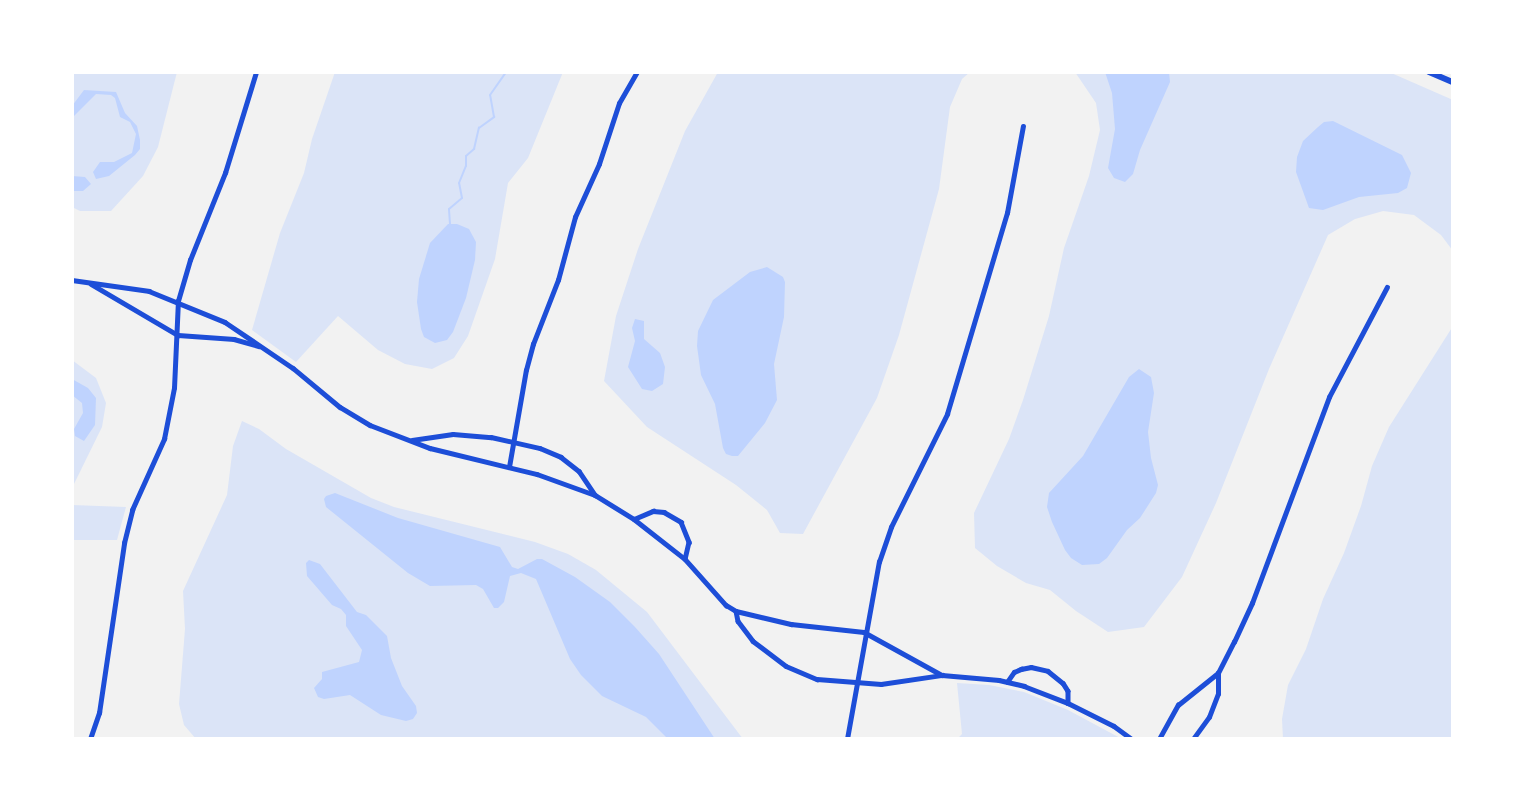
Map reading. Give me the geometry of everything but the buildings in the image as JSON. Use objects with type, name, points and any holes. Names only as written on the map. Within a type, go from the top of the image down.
[{"type":"street","points":[[90,739],[99,713],[124,543],[132,510],[164,439],[174,388],[178,301],[190,260],[225,173],[256,72]]},
{"type":"street","points":[[509,467],[526,370],[558,280],[575,217],[599,164],[619,103],[637,72]]},
{"type":"street","points":[[1430,72],[1453,82]]},
{"type":"street","points":[[847,739],[864,632],[879,562],[891,527],[946,414],[953,394],[1007,213],[1023,126]]},
{"type":"street","points":[[72,279],[92,284],[178,335],[234,339],[264,348]]},
{"type":"street","points":[[92,284],[104,282],[127,286],[178,301],[225,322],[264,348],[340,407],[370,425],[430,448],[509,467],[595,495],[634,519],[685,559],[726,605],[736,611],[791,624],[864,632],[942,675]]},
{"type":"street","points":[[1193,739],[1209,717],[1218,694],[1218,674],[1252,603],[1329,397],[1387,286]]},
{"type":"street","points":[[410,440],[453,434],[540,448],[561,457],[579,471],[595,495]]},
{"type":"street","points":[[634,519],[652,511],[664,512],[681,522],[689,542],[685,559]]},
{"type":"street","points":[[736,611],[738,621],[753,641],[786,666],[817,678],[881,684],[942,675],[1007,681],[1068,703],[1114,726],[1132,739]]},
{"type":"street","points":[[1007,681],[1014,672],[1022,669],[1048,671],[1063,683],[1068,691],[1068,703]]},
{"type":"street","points":[[1159,739],[1178,705],[1218,674]]},
{"type":"shaded area","points":[[72,72],[177,72],[158,147],[143,176],[111,211],[80,211],[72,207]]},
{"type":"shaded area","points":[[335,72],[563,72],[528,158],[508,183],[495,259],[468,336],[454,358],[432,369],[405,364],[378,350],[338,316],[296,362],[252,330],[280,233],[304,173],[312,139]]},
{"type":"shaded area","points":[[718,72],[970,72],[962,79],[950,107],[939,189],[899,335],[877,398],[803,534],[780,533],[767,510],[736,485],[647,427],[604,381],[616,316],[638,249],[685,131]]},
{"type":"shaded area","points":[[1075,72],[1389,72],[1453,100],[1453,251],[1441,235],[1414,215],[1383,211],[1355,219],[1328,235],[1269,369],[1216,503],[1182,577],[1144,627],[1108,632],[1050,590],[1026,583],[997,566],[975,548],[974,513],[1009,439],[1023,400],[1049,316],[1064,248],[1089,176],[1100,130],[1096,103]]},
{"type":"shaded area","points":[[1453,326],[1453,739],[1283,739],[1282,719],[1288,685],[1306,649],[1323,599],[1344,553],[1372,466],[1389,427]]},
{"type":"shaded area","points":[[72,360],[96,378],[106,403],[102,427],[72,488]]},
{"type":"shaded area","points":[[242,421],[259,429],[286,449],[371,498],[394,507],[535,542],[568,554],[596,570],[647,612],[743,739],[196,739],[184,725],[179,704],[185,629],[183,591],[227,495],[233,446]]},
{"type":"shaded area","points":[[72,505],[126,507],[117,540],[72,540]]},
{"type":"shaded area","points":[[957,683],[989,685],[1024,692],[1068,710],[1122,739],[957,739],[962,734]]},
{"type":"water","points":[[1105,72],[1169,72],[1170,82],[1140,150],[1133,174],[1125,182],[1114,178],[1108,168],[1115,129],[1112,93]]},
{"type":"water","points":[[84,90],[116,92],[125,113],[137,126],[140,140],[140,149],[135,155],[109,176],[96,179],[93,172],[100,162],[114,162],[132,153],[136,134],[130,122],[120,117],[115,98],[111,95],[96,94],[72,118],[72,106]]},
{"type":"water","points":[[1333,121],[1402,155],[1411,173],[1407,188],[1398,193],[1359,197],[1323,210],[1309,208],[1296,172],[1297,157],[1303,141],[1324,122]]},
{"type":"water","points":[[72,176],[85,177],[91,184],[83,191],[72,191]]},
{"type":"water","points":[[448,224],[457,224],[469,229],[476,242],[475,260],[466,298],[453,332],[447,340],[435,343],[424,337],[421,329],[417,302],[419,279],[430,243]]},
{"type":"water","points":[[767,267],[783,277],[785,282],[784,317],[774,364],[777,400],[765,423],[738,456],[732,456],[726,454],[723,448],[715,404],[701,375],[697,346],[698,331],[713,300],[750,272]]},
{"type":"water","points":[[635,319],[644,321],[644,339],[660,353],[665,367],[663,384],[652,391],[642,389],[628,367],[635,341],[632,328]]},
{"type":"water","points":[[1139,369],[1151,377],[1154,393],[1148,432],[1151,458],[1158,485],[1156,493],[1140,518],[1127,530],[1107,558],[1099,564],[1082,565],[1071,558],[1065,550],[1052,522],[1047,507],[1049,493],[1083,456],[1129,377]]},
{"type":"water","points":[[72,379],[88,388],[96,398],[95,425],[84,441],[75,436],[74,429],[83,413],[82,403],[72,395]]},
{"type":"water","points":[[335,493],[398,518],[500,547],[512,567],[518,569],[537,559],[542,559],[575,577],[610,602],[659,654],[715,739],[668,739],[646,717],[602,696],[581,675],[570,659],[536,579],[521,573],[510,576],[504,602],[498,608],[494,608],[483,589],[476,585],[430,586],[408,573],[326,507],[324,499]]},
{"type":"water","points":[[309,560],[320,564],[357,612],[366,615],[387,636],[391,658],[402,686],[416,706],[417,713],[413,719],[406,721],[381,715],[350,695],[324,699],[318,697],[314,688],[322,679],[322,672],[359,662],[362,650],[346,626],[346,615],[341,609],[332,605],[307,576],[306,563]]},
{"type":"waterway","points":[[450,224],[449,209],[462,198],[459,183],[466,166],[466,156],[474,149],[479,128],[494,117],[490,95],[506,72]]}]
